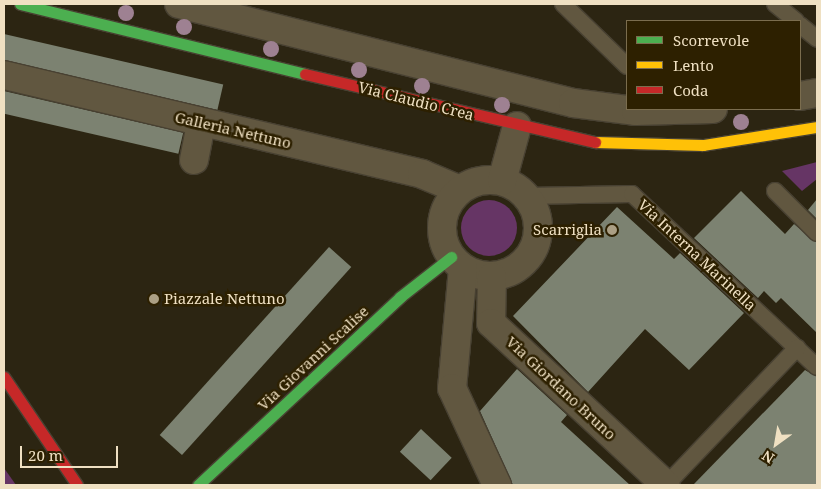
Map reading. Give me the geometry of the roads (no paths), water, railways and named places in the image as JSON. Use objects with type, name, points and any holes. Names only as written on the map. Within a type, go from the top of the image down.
[{"type":"street","name":"Via Claudio Crea","points":[[20,4],[580,141],[703,145],[817,127]]},
{"type":"street","points":[[179,4],[546,96],[626,108]]},
{"type":"street","name":"Galleria Nettuno","points":[[4,75],[422,174],[460,190]]},
{"type":"street","points":[[194,160],[201,123]]},
{"type":"street","points":[[502,181],[517,126]]},
{"type":"street","points":[[457,263],[492,277],[522,265],[537,240],[536,211],[527,196],[502,181],[479,180],[460,190],[442,218],[444,242],[457,263],[452,388],[497,485]]},
{"type":"street","name":"Via Giovanni Scalise","points":[[198,485],[400,297],[457,263]]},
{"type":"street","name":"Via Giordano Bruno","points":[[492,277],[491,323],[666,485]]},
{"type":"street","points":[[4,377],[77,485]]},
{"type":"lane","points":[[562,4],[626,65]]},
{"type":"lane","points":[[775,4],[795,20]]},
{"type":"lane","points":[[801,26],[817,40]]},
{"type":"lane","points":[[775,192],[817,233]]},
{"type":"lane","name":"Via Interna Marinella","points":[[527,196],[632,194],[817,367]]},
{"type":"lane","points":[[666,485],[797,348]]},
{"type":"place","name":"Scarriglia","points":[[612,230]]},
{"type":"place","name":"Piazzale Nettuno","points":[[154,299]]}]
